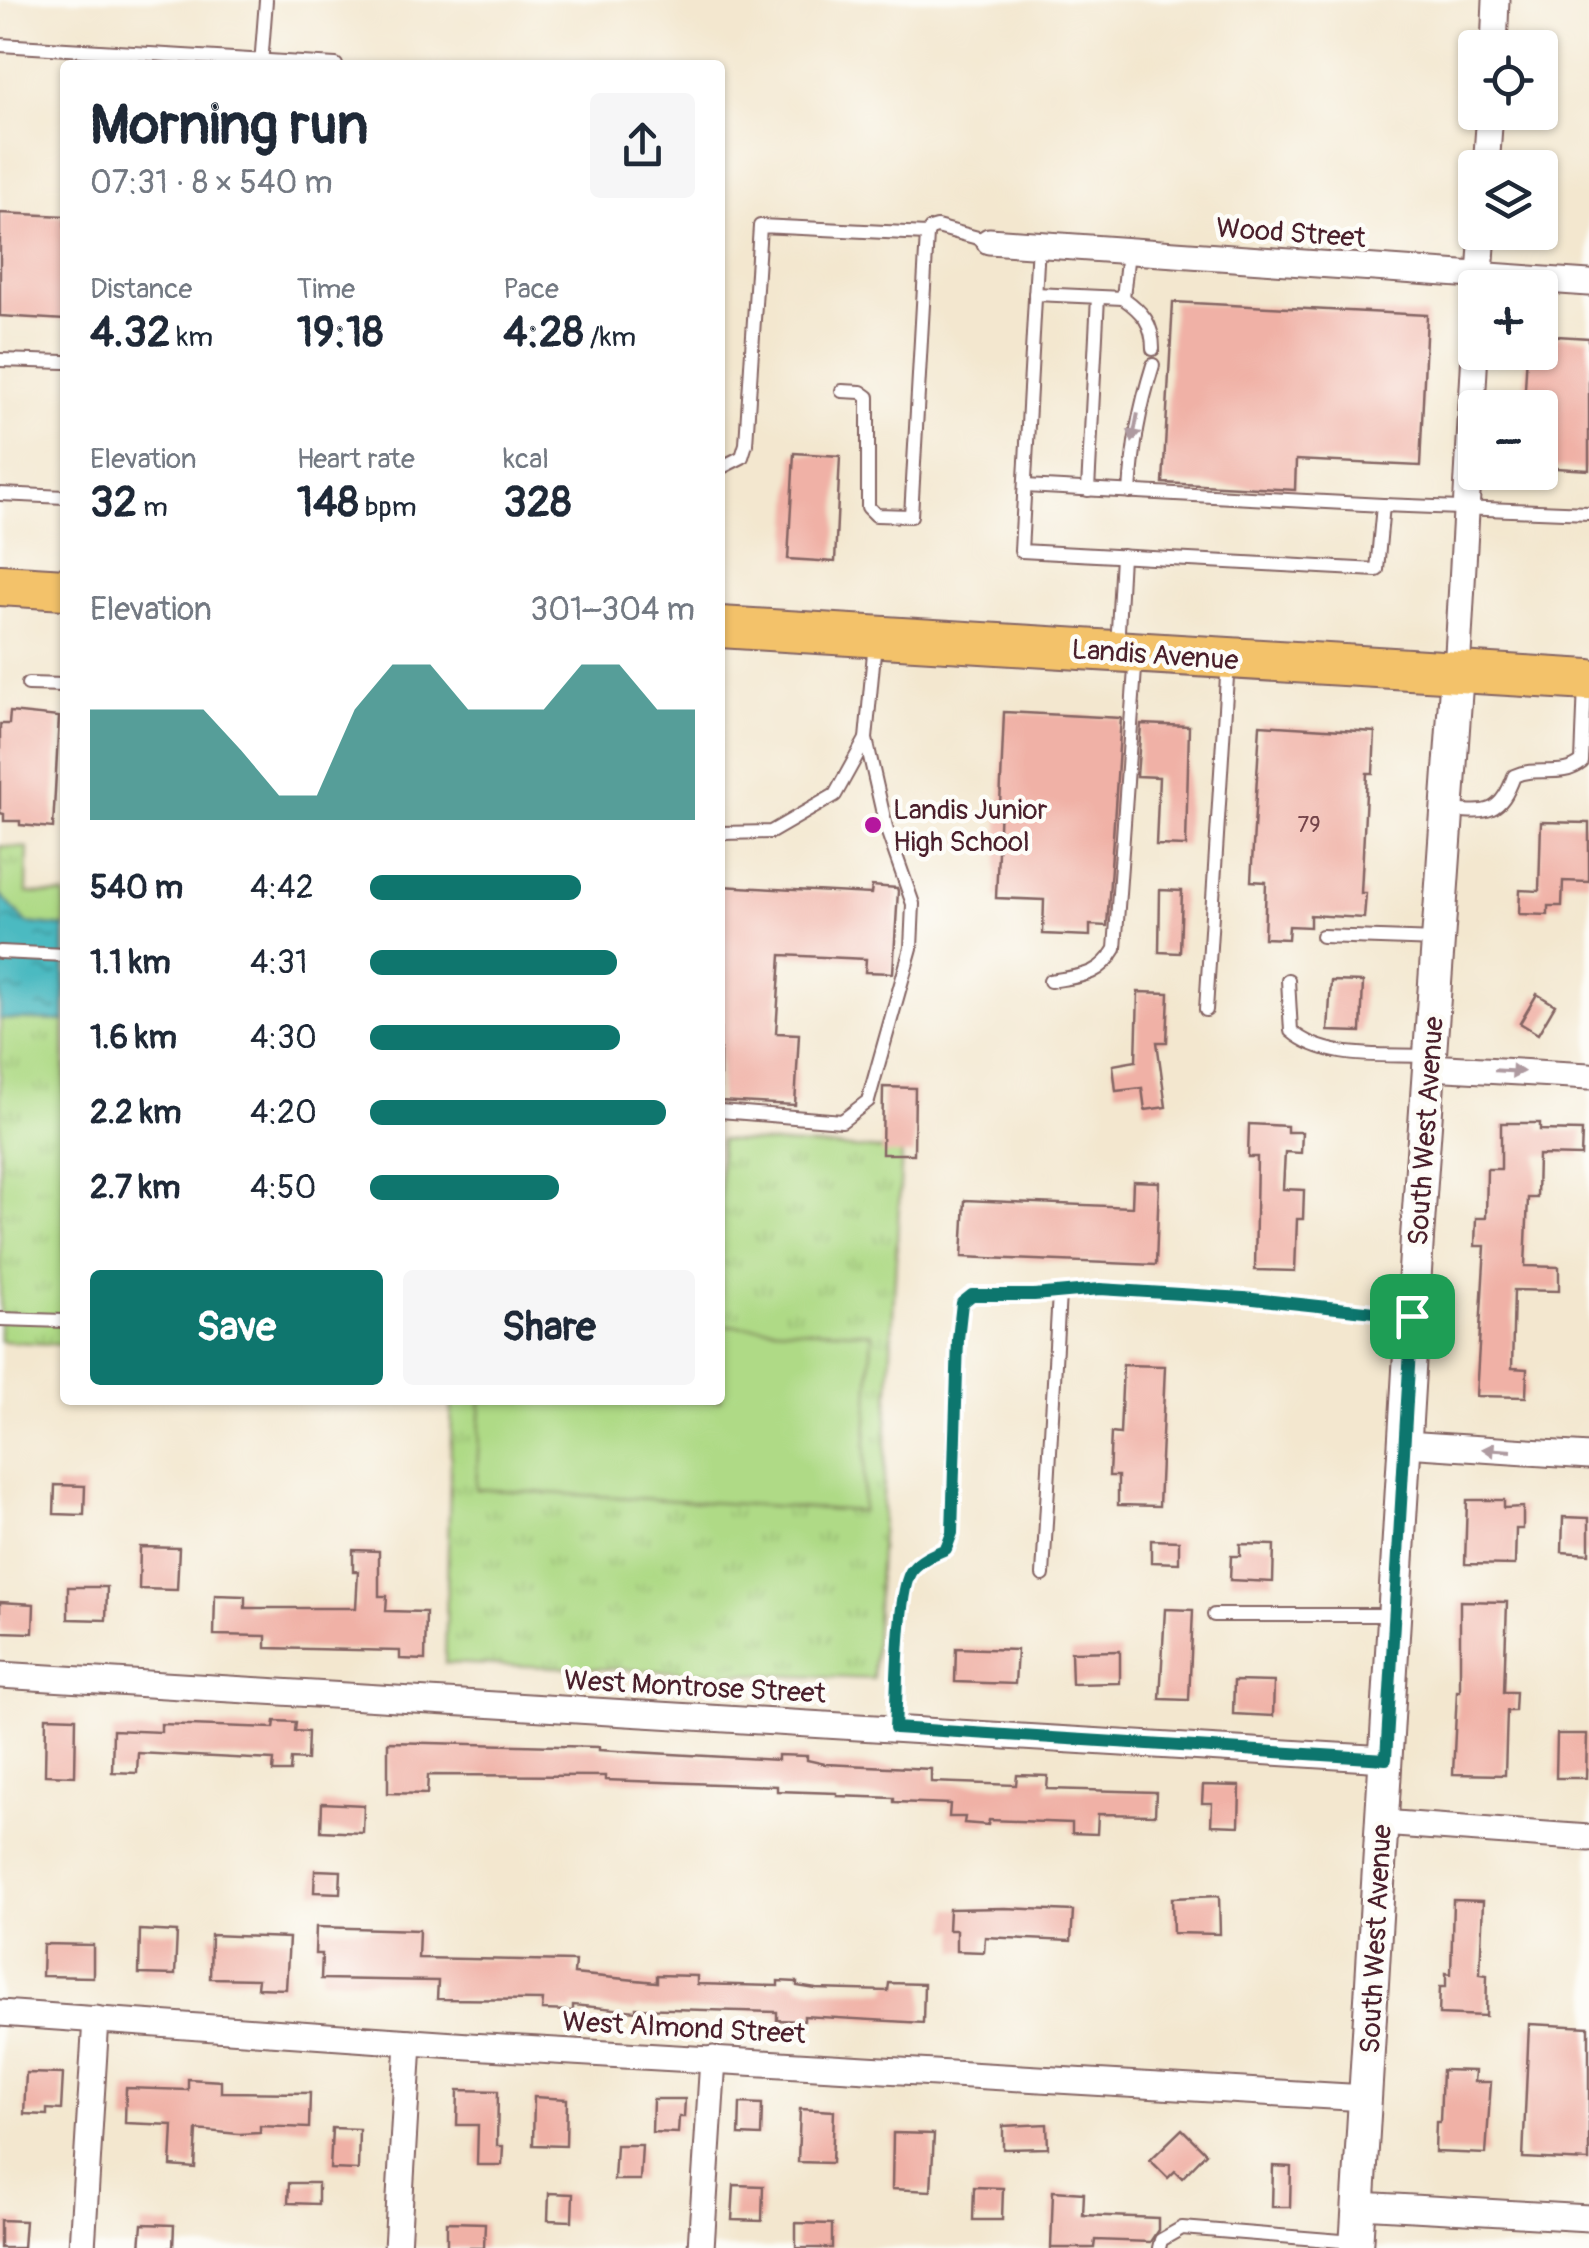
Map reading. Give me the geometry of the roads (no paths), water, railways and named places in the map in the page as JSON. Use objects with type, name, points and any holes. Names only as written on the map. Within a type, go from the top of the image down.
[{"type":"main road","points":[[0,585],[60,589]]},
{"type":"main road","name":"Landis Avenue","points":[[725,627],[1587,680]]},
{"type":"street","points":[[1495,30],[1496,0]]},
{"type":"street","name":"Wood Street","points":[[990,241],[1458,280]]},
{"type":"street","name":"Wood Street","points":[[1558,282],[1589,282]]},
{"type":"street","points":[[1457,672],[1475,370]]},
{"type":"street","name":"South West Avenue","points":[[1357,2245],[1412,1316],[1457,672]]},
{"type":"street","points":[[1429,1061],[1589,1076]]},
{"type":"street","points":[[1405,1444],[1589,1456]]},
{"type":"street","name":"West Montrose Street","points":[[0,1675],[1386,1759]]},
{"type":"street","points":[[1382,1824],[1589,1838]]},
{"type":"street","name":"West Almond Street","points":[[0,2013],[409,2042],[1366,2098]]},
{"type":"street","points":[[82,2248],[96,2019]]},
{"type":"street","points":[[398,2248],[409,2042]]},
{"type":"street","points":[[702,2248],[713,2059]]},
{"type":"street","points":[[1359,2205],[1589,2218]]},
{"type":"lane","points":[[261,60],[266,0]]},
{"type":"lane","points":[[0,45],[218,60]]},
{"type":"lane","points":[[725,466],[742,457],[746,444],[760,226],[927,234]]},
{"type":"lane","points":[[842,391],[862,392],[868,397],[868,507],[876,515],[911,516],[927,234],[930,228],[937,227],[990,241]]},
{"type":"lane","points":[[1038,244],[1021,550],[1377,570],[1384,505]]},
{"type":"lane","points":[[1123,298],[1128,251]]},
{"type":"lane","points":[[1035,294],[1123,298],[1141,311],[1153,333],[1153,349]]},
{"type":"lane","points":[[1088,490],[1098,297]]},
{"type":"lane","points":[[0,360],[60,362]]},
{"type":"lane","points":[[1130,492],[1131,448],[1153,366]]},
{"type":"lane","points":[[1025,486],[1589,513]]},
{"type":"lane","points":[[0,494],[60,497]]},
{"type":"lane","points":[[1050,981],[1087,975],[1106,964],[1115,949],[1127,652],[1122,556]]},
{"type":"lane","points":[[725,1111],[842,1121],[868,1101],[911,948],[913,904],[886,827],[866,738],[876,637]]},
{"type":"lane","points":[[1206,1010],[1228,658]]},
{"type":"lane","points":[[1447,810],[1493,809],[1506,798],[1514,776],[1525,771],[1566,772],[1582,762],[1587,680]]},
{"type":"lane","points":[[28,684],[60,686]]},
{"type":"lane","points":[[725,834],[771,832],[836,795],[866,738]]},
{"type":"lane","points":[[1322,936],[1438,940]]},
{"type":"lane","points":[[0,952],[60,955]]},
{"type":"lane","points":[[1288,980],[1290,1031],[1303,1041],[1353,1053],[1429,1061]]},
{"type":"lane","points":[[895,1728],[909,1572],[924,1559],[946,1549],[952,1533],[958,1339],[962,1303],[972,1295],[1100,1289],[1244,1298],[1412,1316]]},
{"type":"lane","points":[[1043,1576],[1058,1293]]},
{"type":"lane","points":[[0,1319],[60,1321]]},
{"type":"lane","points":[[1214,1614],[1394,1615]]},
{"type":"lane","points":[[1159,2248],[1161,2240],[1182,2228],[1357,2245]]},
{"type":"water","points":[[0,894],[27,923],[60,926],[60,1021],[0,1019]]},
{"type":"place","name":"Landis Junior High School","points":[[873,825]]}]
